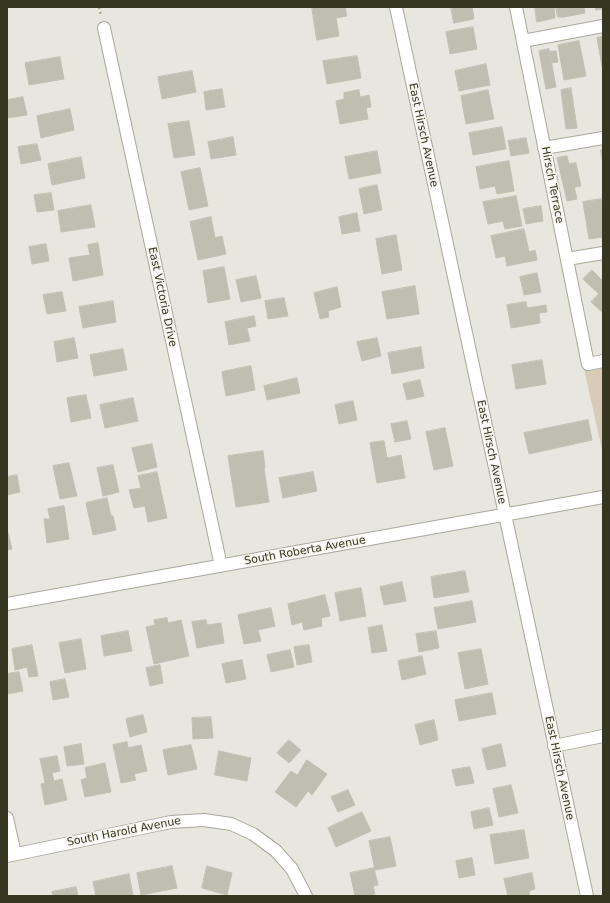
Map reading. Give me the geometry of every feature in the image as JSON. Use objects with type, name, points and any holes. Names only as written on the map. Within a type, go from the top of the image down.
[{"type":"street","name":"East Hirsch Avenue","points":[[396,7],[587,896]]},
{"type":"street","name":"Hirsch Terrace","points":[[516,7],[588,364],[603,361]]},
{"type":"street","points":[[523,41],[603,26]]},
{"type":"street","name":"East Victoria Drive","points":[[104,28],[221,566]]},
{"type":"street","points":[[544,148],[603,138]]},
{"type":"street","points":[[567,259],[603,253]]},
{"type":"street","name":"South Roberta Avenue","points":[[7,604],[603,497]]},
{"type":"street","points":[[554,746],[603,736]]},
{"type":"street","points":[[7,818],[11,855]]},
{"type":"street","name":"South Harold Avenue","points":[[11,855],[171,822],[204,820],[231,824],[253,834],[276,851],[292,869],[306,896]]},
{"type":"shaded area","points":[[603,366],[603,454],[584,369]]},
{"type":"building","points":[[312,7],[345,7],[347,16],[336,18],[339,36],[317,40]]},
{"type":"building","points":[[451,7],[472,7],[474,19],[454,23]]},
{"type":"building","points":[[535,7],[554,7],[555,18],[537,22]]},
{"type":"building","points":[[556,7],[562,7],[564,17],[558,17]]},
{"type":"building","points":[[562,7],[584,7],[585,13],[564,17]]},
{"type":"building","points":[[596,7],[602,7],[603,9],[596,10]]},
{"type":"building","points":[[473,27],[477,49],[450,54],[446,32]]},
{"type":"building","points":[[603,36],[603,72],[597,38]]},
{"type":"building","points":[[579,41],[586,76],[564,80],[558,45]]},
{"type":"building","points":[[549,49],[556,87],[546,89],[539,51]]},
{"type":"building","points":[[556,51],[558,62],[552,63],[550,52]]},
{"type":"building","points":[[357,56],[361,78],[327,84],[323,61]]},
{"type":"building","points":[[60,57],[64,79],[29,85],[25,63]]},
{"type":"building","points":[[486,64],[490,85],[459,91],[455,71]]},
{"type":"building","points":[[192,71],[196,92],[162,99],[158,77]]},
{"type":"building","points":[[571,88],[577,128],[566,129],[561,90]]},
{"type":"building","points":[[222,89],[225,107],[206,110],[204,92]]},
{"type":"building","points":[[359,90],[360,97],[369,95],[371,107],[366,108],[368,119],[340,124],[336,101],[344,99],[344,93]]},
{"type":"building","points":[[488,90],[494,119],[466,124],[461,96]]},
{"type":"building","points":[[23,97],[27,115],[7,118],[7,100]]},
{"type":"building","points":[[70,109],[74,130],[41,138],[37,116]]},
{"type":"building","points":[[189,121],[195,155],[174,158],[168,124]]},
{"type":"building","points":[[502,127],[506,149],[473,155],[469,133]]},
{"type":"building","points":[[233,137],[236,155],[211,159],[208,142]]},
{"type":"building","points":[[526,138],[529,153],[511,156],[508,141]]},
{"type":"building","points":[[37,144],[41,160],[21,164],[18,147]]},
{"type":"building","points":[[601,150],[603,150],[603,164]]},
{"type":"building","points":[[377,151],[381,173],[349,179],[345,157]]},
{"type":"building","points":[[567,156],[577,199],[567,201],[557,158]]},
{"type":"building","points":[[81,157],[85,178],[52,185],[48,164]]},
{"type":"building","points":[[509,161],[514,191],[497,194],[495,186],[480,189],[476,167]]},
{"type":"building","points":[[576,163],[581,186],[574,187],[569,164]]},
{"type":"building","points":[[200,168],[208,206],[189,210],[181,172]]},
{"type":"building","points":[[377,185],[382,210],[364,214],[359,189]]},
{"type":"building","points":[[51,193],[54,210],[37,212],[34,195]]},
{"type":"building","points":[[516,196],[522,226],[505,229],[503,221],[488,224],[483,202]]},
{"type":"building","points":[[601,199],[603,210],[603,237],[589,239],[583,202]]},
{"type":"building","points":[[91,205],[95,227],[61,232],[58,211]]},
{"type":"building","points":[[541,206],[543,221],[526,224],[523,209]]},
{"type":"building","points":[[357,213],[360,231],[342,234],[339,217]]},
{"type":"building","points":[[211,217],[215,238],[222,236],[226,254],[198,260],[190,222]]},
{"type":"building","points":[[524,229],[529,252],[535,250],[537,260],[507,266],[505,256],[496,258],[491,236]]},
{"type":"building","points":[[396,235],[402,270],[382,274],[376,239]]},
{"type":"building","points":[[98,243],[103,275],[73,281],[69,258],[90,255],[88,245]]},
{"type":"building","points":[[46,244],[49,261],[32,264],[29,247]]},
{"type":"building","points":[[224,267],[230,299],[208,303],[203,271]]},
{"type":"building","points":[[592,270],[603,281],[603,298],[583,279]]},
{"type":"building","points":[[537,273],[541,292],[524,295],[520,277]]},
{"type":"building","points":[[256,276],[261,298],[241,302],[236,280]]},
{"type":"building","points":[[415,286],[419,314],[387,319],[382,292]]},
{"type":"building","points":[[337,287],[341,307],[328,311],[329,317],[320,319],[314,293]]},
{"type":"building","points":[[62,292],[66,311],[47,314],[43,295]]},
{"type":"building","points":[[599,294],[603,298],[603,313],[591,302]]},
{"type":"building","points":[[284,298],[288,316],[268,319],[265,301]]},
{"type":"building","points":[[113,301],[116,322],[83,328],[79,307]]},
{"type":"building","points":[[526,302],[527,308],[546,305],[547,312],[539,313],[540,323],[511,328],[507,305]]},
{"type":"building","points":[[254,316],[256,326],[247,328],[250,341],[229,345],[225,322]]},
{"type":"building","points":[[74,338],[78,358],[57,362],[54,342]]},
{"type":"building","points":[[377,338],[381,356],[362,361],[357,342]]},
{"type":"building","points":[[421,347],[424,368],[392,374],[388,353]]},
{"type":"building","points":[[123,349],[127,370],[94,376],[90,355]]},
{"type":"building","points":[[542,360],[546,384],[516,389],[512,365]]},
{"type":"building","points":[[251,366],[255,390],[226,396],[222,372]]},
{"type":"building","points":[[297,378],[300,393],[267,400],[264,386]]},
{"type":"building","points":[[420,380],[424,396],[407,400],[403,384]]},
{"type":"building","points":[[86,395],[91,418],[71,422],[67,398]]},
{"type":"building","points":[[133,398],[138,421],[105,428],[100,405]]},
{"type":"building","points":[[353,401],[357,420],[339,424],[335,405]]},
{"type":"building","points":[[588,420],[592,440],[529,454],[524,433]]},
{"type":"building","points":[[407,421],[411,439],[395,442],[391,424]]},
{"type":"building","points":[[445,428],[453,466],[434,470],[426,432]]},
{"type":"building","points":[[384,441],[387,458],[401,455],[405,478],[377,483],[370,443]]},
{"type":"building","points":[[152,444],[157,467],[138,472],[132,448]]},
{"type":"building","points":[[263,451],[269,502],[236,507],[228,456]]},
{"type":"building","points":[[69,463],[77,496],[60,499],[53,466]]},
{"type":"building","points":[[113,465],[119,492],[103,496],[97,468]]},
{"type":"building","points":[[157,472],[167,518],[148,522],[145,506],[134,508],[129,490],[141,488],[138,476]]},
{"type":"building","points":[[313,472],[317,491],[283,498],[279,478]]},
{"type":"building","points":[[17,475],[20,492],[7,495],[7,477]]},
{"type":"building","points":[[107,498],[116,530],[93,535],[86,503]]},
{"type":"building","points":[[64,506],[69,539],[47,543],[44,519],[50,519],[48,509]]},
{"type":"building","points":[[7,529],[12,549],[7,550]]},
{"type":"building","points":[[465,571],[469,592],[434,598],[431,577]]},
{"type":"building","points":[[402,582],[406,601],[384,605],[380,587]]},
{"type":"building","points":[[361,588],[366,616],[340,621],[335,593]]},
{"type":"building","points":[[325,595],[330,616],[321,618],[322,626],[304,630],[302,622],[292,625],[288,604]]},
{"type":"building","points":[[472,601],[476,622],[438,629],[434,608]]},
{"type":"building","points":[[271,608],[275,626],[258,630],[261,641],[244,644],[238,615]]},
{"type":"building","points":[[167,618],[168,623],[181,620],[189,656],[154,664],[146,627],[155,625],[154,620]]},
{"type":"building","points":[[206,620],[207,625],[221,623],[224,643],[197,648],[192,622]]},
{"type":"building","points":[[382,625],[387,651],[372,653],[368,628]]},
{"type":"building","points":[[128,631],[132,651],[104,656],[101,636]]},
{"type":"building","points":[[436,631],[439,648],[419,652],[416,634]]},
{"type":"building","points":[[81,639],[86,669],[65,673],[59,643]]},
{"type":"building","points":[[32,645],[38,676],[29,677],[27,667],[15,670],[12,649]]},
{"type":"building","points":[[309,645],[312,662],[297,665],[294,647]]},
{"type":"building","points":[[481,649],[488,684],[465,689],[458,653]]},
{"type":"building","points":[[290,650],[294,667],[271,672],[267,655]]},
{"type":"building","points":[[422,656],[426,674],[402,680],[398,661]]},
{"type":"building","points":[[242,660],[246,679],[226,683],[222,664]]},
{"type":"building","points":[[160,665],[163,683],[150,686],[146,668]]},
{"type":"building","points":[[19,672],[23,691],[7,694],[7,674]]},
{"type":"building","points":[[65,679],[69,697],[53,700],[50,682]]},
{"type":"building","points":[[492,693],[496,714],[459,721],[455,700]]},
{"type":"building","points":[[143,715],[147,732],[130,737],[126,719]]},
{"type":"building","points":[[211,717],[213,738],[193,739],[192,718]]},
{"type":"building","points":[[434,720],[438,740],[420,745],[415,725]]},
{"type":"building","points":[[289,740],[301,750],[289,763],[277,753]]},
{"type":"building","points":[[127,742],[128,748],[141,745],[147,771],[134,774],[136,780],[121,783],[113,745]]},
{"type":"building","points":[[81,744],[84,764],[67,766],[64,747]]},
{"type":"building","points":[[501,744],[506,766],[487,770],[482,749]]},
{"type":"building","points":[[191,745],[197,769],[168,775],[163,750]]},
{"type":"building","points":[[219,751],[251,758],[247,781],[215,775]]},
{"type":"building","points":[[57,756],[60,771],[52,773],[54,781],[62,779],[67,800],[45,805],[41,784],[45,783],[40,759]]},
{"type":"building","points":[[307,760],[327,774],[312,795],[308,791],[296,807],[275,792],[291,771],[297,775]]},
{"type":"building","points":[[105,763],[111,792],[85,797],[81,780],[87,778],[85,768]]},
{"type":"building","points":[[470,767],[474,783],[456,786],[452,770]]},
{"type":"building","points":[[511,785],[518,813],[499,817],[493,789]]},
{"type":"building","points":[[348,790],[355,805],[338,812],[331,797]]},
{"type":"building","points":[[489,808],[493,825],[474,829],[471,812]]},
{"type":"building","points":[[362,812],[371,831],[336,847],[328,828]]},
{"type":"building","points":[[524,830],[529,858],[495,864],[490,835]]},
{"type":"building","points":[[390,837],[396,866],[375,870],[369,841]]},
{"type":"building","points":[[472,858],[475,875],[459,878],[456,861]]},
{"type":"building","points":[[172,866],[177,888],[141,895],[137,873]]},
{"type":"building","points":[[207,866],[232,873],[227,895],[202,888]]},
{"type":"building","points":[[374,868],[378,885],[373,886],[375,894],[355,896],[350,873]]},
{"type":"building","points":[[532,873],[535,889],[529,891],[530,896],[508,896],[504,879]]},
{"type":"building","points":[[129,874],[133,896],[96,896],[93,882]]},
{"type":"building","points":[[76,887],[78,896],[53,896],[52,892]]}]
